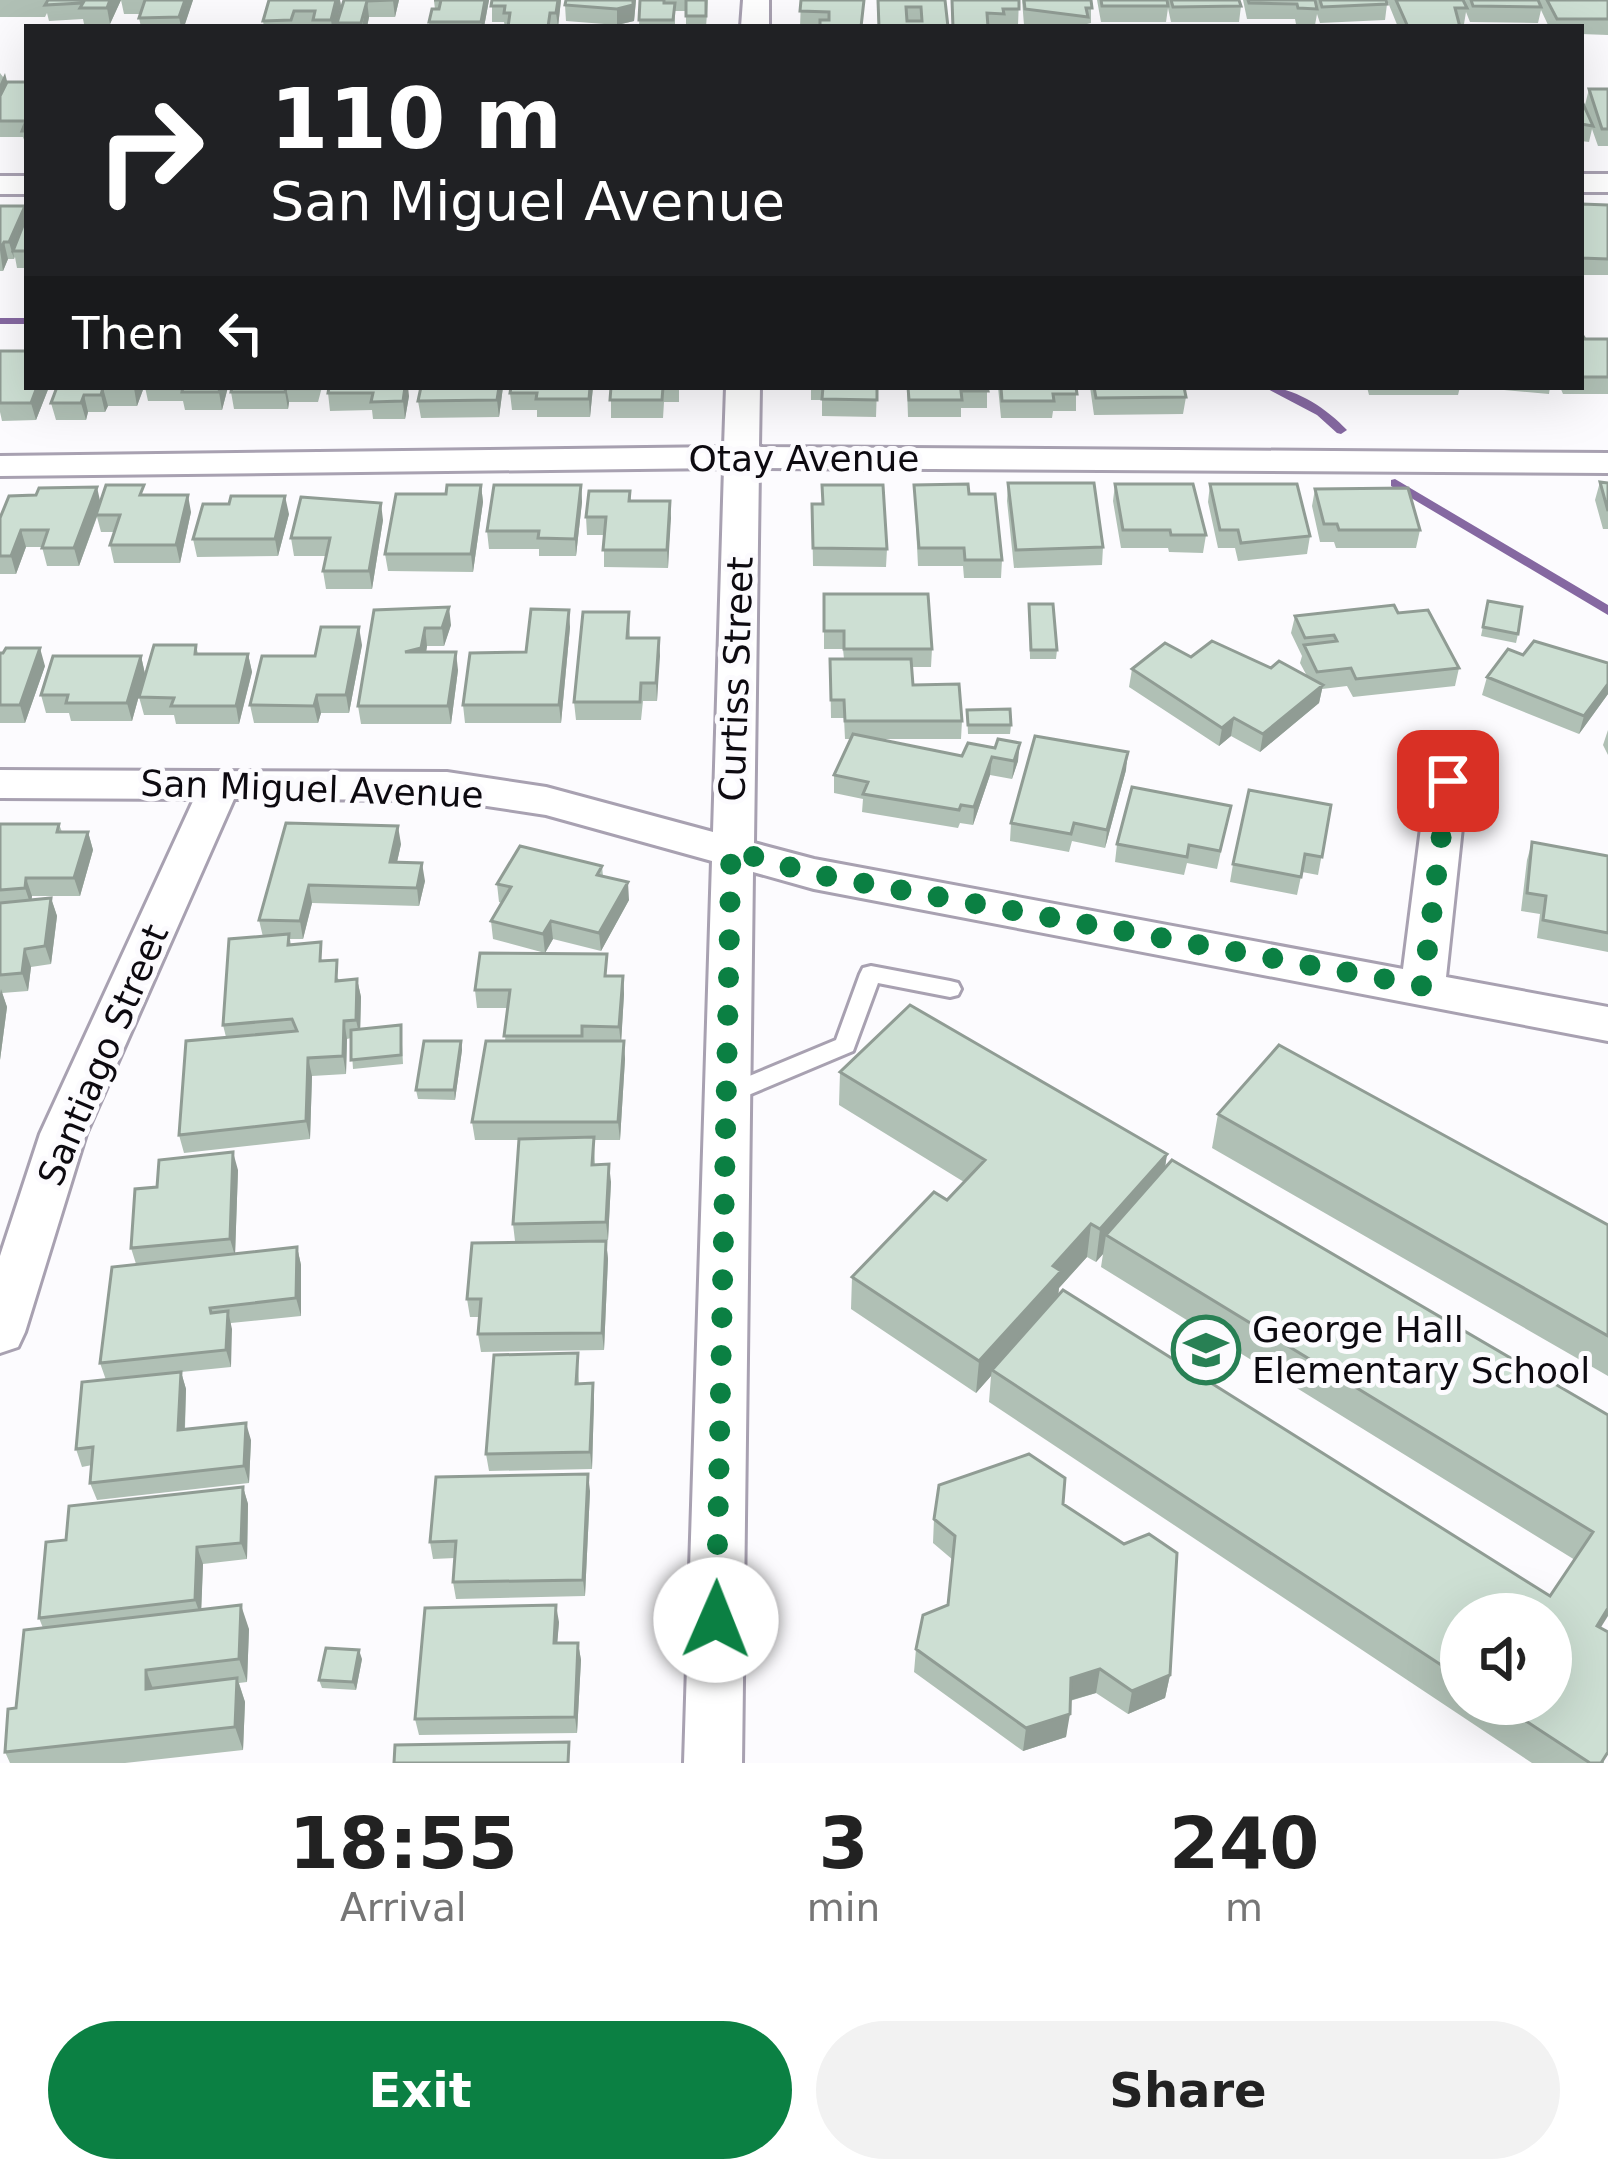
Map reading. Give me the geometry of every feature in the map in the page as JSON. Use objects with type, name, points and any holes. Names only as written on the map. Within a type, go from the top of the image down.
[{"type":"street","name":"Curtiss Street","points":[[713,1763],[743,390]]},
{"type":"street","name":"Otay Avenue","points":[[0,466],[742,457],[1608,463]]},
{"type":"street","points":[[1423,986],[1448,781]]},
{"type":"street","name":"Santiago Street","points":[[0,1332],[63,1134],[221,783]]},
{"type":"street","name":"San Miguel Avenue","points":[[0,784],[447,785],[546,801],[814,874],[1608,1024]]},
{"type":"lane","points":[[726,1095],[845,1045],[871,974],[950,989]]},
{"type":"building","points":[[48,0],[110,0],[107,8],[80,8],[83,3],[45,5]]},
{"type":"building","points":[[145,0],[185,0],[179,17],[139,18]]},
{"type":"building","points":[[269,0],[336,0],[331,20],[313,20],[315,11],[294,11],[291,20],[263,21]]},
{"type":"building","points":[[344,0],[393,0],[367,1],[361,23],[337,23]]},
{"type":"building","points":[[441,0],[485,0],[481,22],[429,22]]},
{"type":"building","points":[[492,0],[558,0],[548,24],[508,24],[510,13],[504,13],[505,6],[491,6]]},
{"type":"building","points":[[566,0],[633,0],[633,5],[617,9],[565,5]]},
{"type":"building","points":[[640,0],[675,3],[673,20],[639,20]]},
{"type":"building","points":[[686,0],[706,0],[706,16],[686,16]]},
{"type":"building","points":[[801,0],[864,0],[861,24],[820,24],[820,20],[829,20],[829,12],[800,11]]},
{"type":"building","points":[[878,0],[945,0],[948,24],[879,24]],"holes":[[[906,7],[921,7],[922,21],[907,21]]]},
{"type":"building","points":[[952,0],[1019,0],[1019,9],[987,13],[988,24],[953,24]]},
{"type":"building","points":[[1024,0],[1091,0],[1092,8],[1086,8],[1088,17],[1025,9]]},
{"type":"building","points":[[1101,0],[1167,0],[1168,6],[1102,6]]},
{"type":"building","points":[[1171,0],[1239,0],[1241,6],[1173,7]]},
{"type":"building","points":[[1315,0],[1317,9],[1249,3]]},
{"type":"building","points":[[1320,0],[1386,0],[1387,4],[1322,7]]},
{"type":"building","points":[[1396,0],[1463,0],[1467,8],[1455,8],[1459,24],[1407,24]]},
{"type":"building","points":[[1471,0],[1538,0],[1541,7],[1473,6]]},
{"type":"building","points":[[1547,0],[1608,0],[1608,19],[1557,19]]},
{"type":"building","points":[[7,82],[24,82],[24,121],[0,121],[0,96]]},
{"type":"building","points":[[1589,89],[1608,89],[1608,129],[1602,129]]},
{"type":"building","points":[[1584,204],[1608,205],[1608,259],[1584,258]]},
{"type":"building","points":[[0,206],[24,206],[9,242],[0,250]]},
{"type":"building","points":[[24,223],[24,251],[13,251]]},
{"type":"building","points":[[1584,338],[1608,339],[1608,377],[1584,377]]},
{"type":"building","points":[[0,351],[24,351],[24,390],[36,390],[31,403],[0,403]]},
{"type":"building","points":[[56,390],[102,390],[101,395],[84,395],[81,403],[51,403]]},
{"type":"building","points":[[231,390],[285,390],[285,392]]},
{"type":"building","points":[[405,390],[403,401],[371,402],[373,393],[328,393]]},
{"type":"building","points":[[420,390],[499,390],[497,400],[418,401]]},
{"type":"building","points":[[590,390],[589,399],[536,399],[537,393],[510,393]]},
{"type":"building","points":[[611,390],[663,390],[662,400],[610,400]]},
{"type":"building","points":[[823,390],[877,390],[877,400],[822,399]]},
{"type":"building","points":[[908,390],[988,391],[961,391],[962,400],[909,400]]},
{"type":"building","points":[[1001,390],[1076,390],[1077,394],[1053,394],[1054,401],[1002,401]]},
{"type":"building","points":[[1095,390],[1185,390],[1186,397],[1096,398]]},
{"type":"building","points":[[1600,482],[1608,483],[1608,511]]},
{"type":"building","points":[[1008,483],[1094,483],[1103,547],[1016,550]]},
{"type":"building","points":[[968,484],[969,494],[995,494],[1002,560],[965,560],[964,548],[919,548],[914,485]]},
{"type":"building","points":[[1115,484],[1193,484],[1206,535],[1123,530]]},
{"type":"building","points":[[1210,484],[1297,484],[1310,536],[1241,543],[1238,530],[1220,530]]},
{"type":"building","points":[[106,485],[144,485],[140,495],[188,495],[176,545],[110,545],[120,515],[96,515]]},
{"type":"building","points":[[447,485],[481,485],[471,554],[385,554],[396,494],[446,494]]},
{"type":"building","points":[[494,485],[581,485],[575,539],[538,538],[539,531],[487,531]]},
{"type":"building","points":[[822,485],[883,485],[887,549],[813,548],[812,504],[823,504]]},
{"type":"building","points":[[97,487],[74,548],[42,548],[48,530],[21,530],[11,556],[0,556],[0,518],[9,496],[36,495],[39,488]]},
{"type":"building","points":[[1408,488],[1420,530],[1339,530],[1337,524],[1324,524],[1315,489]]},
{"type":"building","points":[[589,491],[630,491],[629,501],[670,501],[667,550],[603,550],[606,517],[586,517]]},
{"type":"building","points":[[231,496],[285,496],[275,539],[193,539],[203,504],[229,504]]},
{"type":"building","points":[[301,497],[381,503],[369,571],[323,571],[330,538],[291,538]]},
{"type":"building","points":[[824,594],[928,594],[932,649],[844,649],[844,631],[824,631]]},
{"type":"building","points":[[1488,601],[1522,607],[1518,634],[1483,627]]},
{"type":"building","points":[[1029,604],[1053,604],[1057,650],[1031,650]]},
{"type":"building","points":[[1394,605],[1398,613],[1428,610],[1459,668],[1356,679],[1351,668],[1317,672],[1304,645],[1337,641],[1334,635],[1305,638],[1295,616]]},
{"type":"building","points":[[449,607],[442,628],[425,628],[421,648],[405,652],[456,652],[448,706],[358,706],[374,610]]},
{"type":"building","points":[[531,609],[569,610],[559,705],[463,705],[470,653],[526,652]]},
{"type":"building","points":[[583,612],[629,612],[627,638],[659,638],[656,683],[641,683],[640,702],[574,702]]},
{"type":"building","points":[[321,627],[359,627],[346,695],[317,695],[314,706],[250,705],[262,656],[315,656]]},
{"type":"building","points":[[1212,641],[1271,668],[1279,661],[1323,685],[1263,734],[1234,718],[1222,728],[1132,669],[1165,643],[1191,657]]},
{"type":"building","points":[[1534,641],[1608,663],[1608,684],[1584,716],[1487,677],[1508,649],[1523,655]]},
{"type":"building","points":[[154,645],[196,645],[195,654],[248,654],[236,706],[171,706],[174,698],[139,697]]},
{"type":"building","points":[[6,648],[40,648],[20,705],[0,705],[0,653]]},
{"type":"building","points":[[53,656],[141,656],[127,703],[66,703],[68,695],[41,695]]},
{"type":"building","points":[[830,659],[911,659],[913,685],[959,684],[962,721],[845,721],[844,700],[831,700]]},
{"type":"building","points":[[1010,709],[1011,725],[968,725],[967,710]]},
{"type":"building","points":[[853,734],[962,756],[968,743],[995,748],[998,739],[1020,743],[1014,761],[992,757],[974,807],[961,805],[959,810],[863,794],[868,782],[834,775]]},
{"type":"building","points":[[1035,736],[1128,752],[1107,830],[1074,823],[1071,834],[1011,823]]},
{"type":"building","points":[[1132,787],[1231,806],[1220,851],[1189,845],[1187,857],[1117,844]]},
{"type":"building","points":[[1249,790],[1331,805],[1322,857],[1305,854],[1301,877],[1233,864]]},
{"type":"building","points":[[286,823],[398,826],[390,862],[422,863],[417,888],[309,885],[300,921],[259,920]]},
{"type":"building","points":[[0,824],[59,824],[57,832],[88,832],[74,878],[26,878],[25,888],[0,890]]},
{"type":"building","points":[[1532,842],[1608,856],[1608,933],[1543,920],[1546,896],[1527,893]]},
{"type":"building","points":[[520,846],[602,866],[597,875],[628,882],[599,933],[551,921],[543,934],[491,921],[511,887],[497,884]]},
{"type":"building","points":[[51,898],[45,946],[25,949],[22,973],[0,975],[0,903]]},
{"type":"building","points":[[289,934],[288,945],[321,942],[320,961],[337,960],[336,981],[357,979],[356,1020],[344,1021],[343,1056],[308,1058],[306,1121],[179,1135],[186,1041],[297,1031],[292,1019],[223,1025],[229,939]]},
{"type":"building","points":[[480,953],[607,954],[605,976],[623,976],[619,1027],[582,1026],[582,1036],[504,1036],[510,990],[475,990]]},
{"type":"building","points":[[910,1005],[1167,1154],[1100,1229],[1091,1224],[1053,1266],[1061,1271],[979,1361],[852,1277],[934,1192],[947,1200],[985,1160],[840,1072]]},
{"type":"building","points":[[401,1025],[401,1055],[351,1060],[351,1030]]},
{"type":"building","points":[[424,1041],[461,1041],[454,1090],[416,1090]]},
{"type":"building","points":[[486,1041],[624,1041],[618,1122],[472,1122]]},
{"type":"building","points":[[1279,1045],[1608,1225],[1608,1336],[1218,1114]]},
{"type":"building","points":[[594,1137],[592,1165],[609,1164],[606,1222],[513,1224],[519,1139]]},
{"type":"building","points":[[233,1152],[230,1239],[131,1248],[135,1189],[157,1187],[159,1160]]},
{"type":"building","points":[[1172,1160],[1608,1415],[1608,1608],[1597,1626],[1608,1632],[1608,1752],[1601,1763],[1590,1763],[1532,1725],[1572,1725],[1572,1593],[1552,1593],[1593,1532],[1106,1235]]},
{"type":"building","points":[[606,1241],[602,1333],[478,1334],[481,1299],[467,1299],[472,1243]]},
{"type":"building","points":[[297,1247],[296,1298],[210,1308],[211,1313],[228,1311],[226,1350],[100,1363],[112,1267]]},
{"type":"building","points":[[1063,1290],[1545,1593],[1440,1593],[1440,1664],[992,1370]]},
{"type":"building","points":[[578,1353],[576,1384],[593,1383],[590,1452],[486,1454],[494,1355]]},
{"type":"building","points":[[181,1372],[178,1430],[246,1423],[244,1466],[90,1483],[93,1447],[76,1449],[82,1382]]},
{"type":"building","points":[[1029,1454],[1065,1478],[1063,1504],[1124,1544],[1149,1534],[1177,1553],[1170,1675],[1132,1691],[1100,1669],[1071,1678],[1070,1714],[1026,1728],[916,1649],[923,1615],[948,1605],[955,1536],[934,1519],[939,1485]]},
{"type":"building","points":[[588,1474],[583,1580],[453,1582],[456,1541],[430,1542],[436,1477]]},
{"type":"building","points":[[243,1487],[241,1543],[197,1547],[195,1600],[39,1618],[46,1542],[66,1540],[69,1506]]},
{"type":"building","points":[[241,1605],[239,1659],[146,1670],[146,1689],[237,1678],[235,1727],[5,1752],[8,1709],[16,1708],[24,1630]]},
{"type":"building","points":[[556,1605],[554,1643],[578,1643],[575,1717],[415,1719],[425,1608]]},
{"type":"building","points":[[326,1648],[359,1650],[353,1682],[319,1680]]},
{"type":"building","points":[[569,1742],[568,1763],[394,1763],[395,1745]]},
{"type":"waterway","points":[[0,321],[24,321]]},
{"type":"waterway","points":[[1276,390],[1321,412],[1341,430]]},
{"type":"waterway","points":[[1395,483],[1608,611]]},
{"type":"place","name":"George Hall Elementary School","points":[[1206,1350]]},
{"type":"route","points":[[716,1620],[731,850],[814,874],[1423,986],[1448,781]]}]
